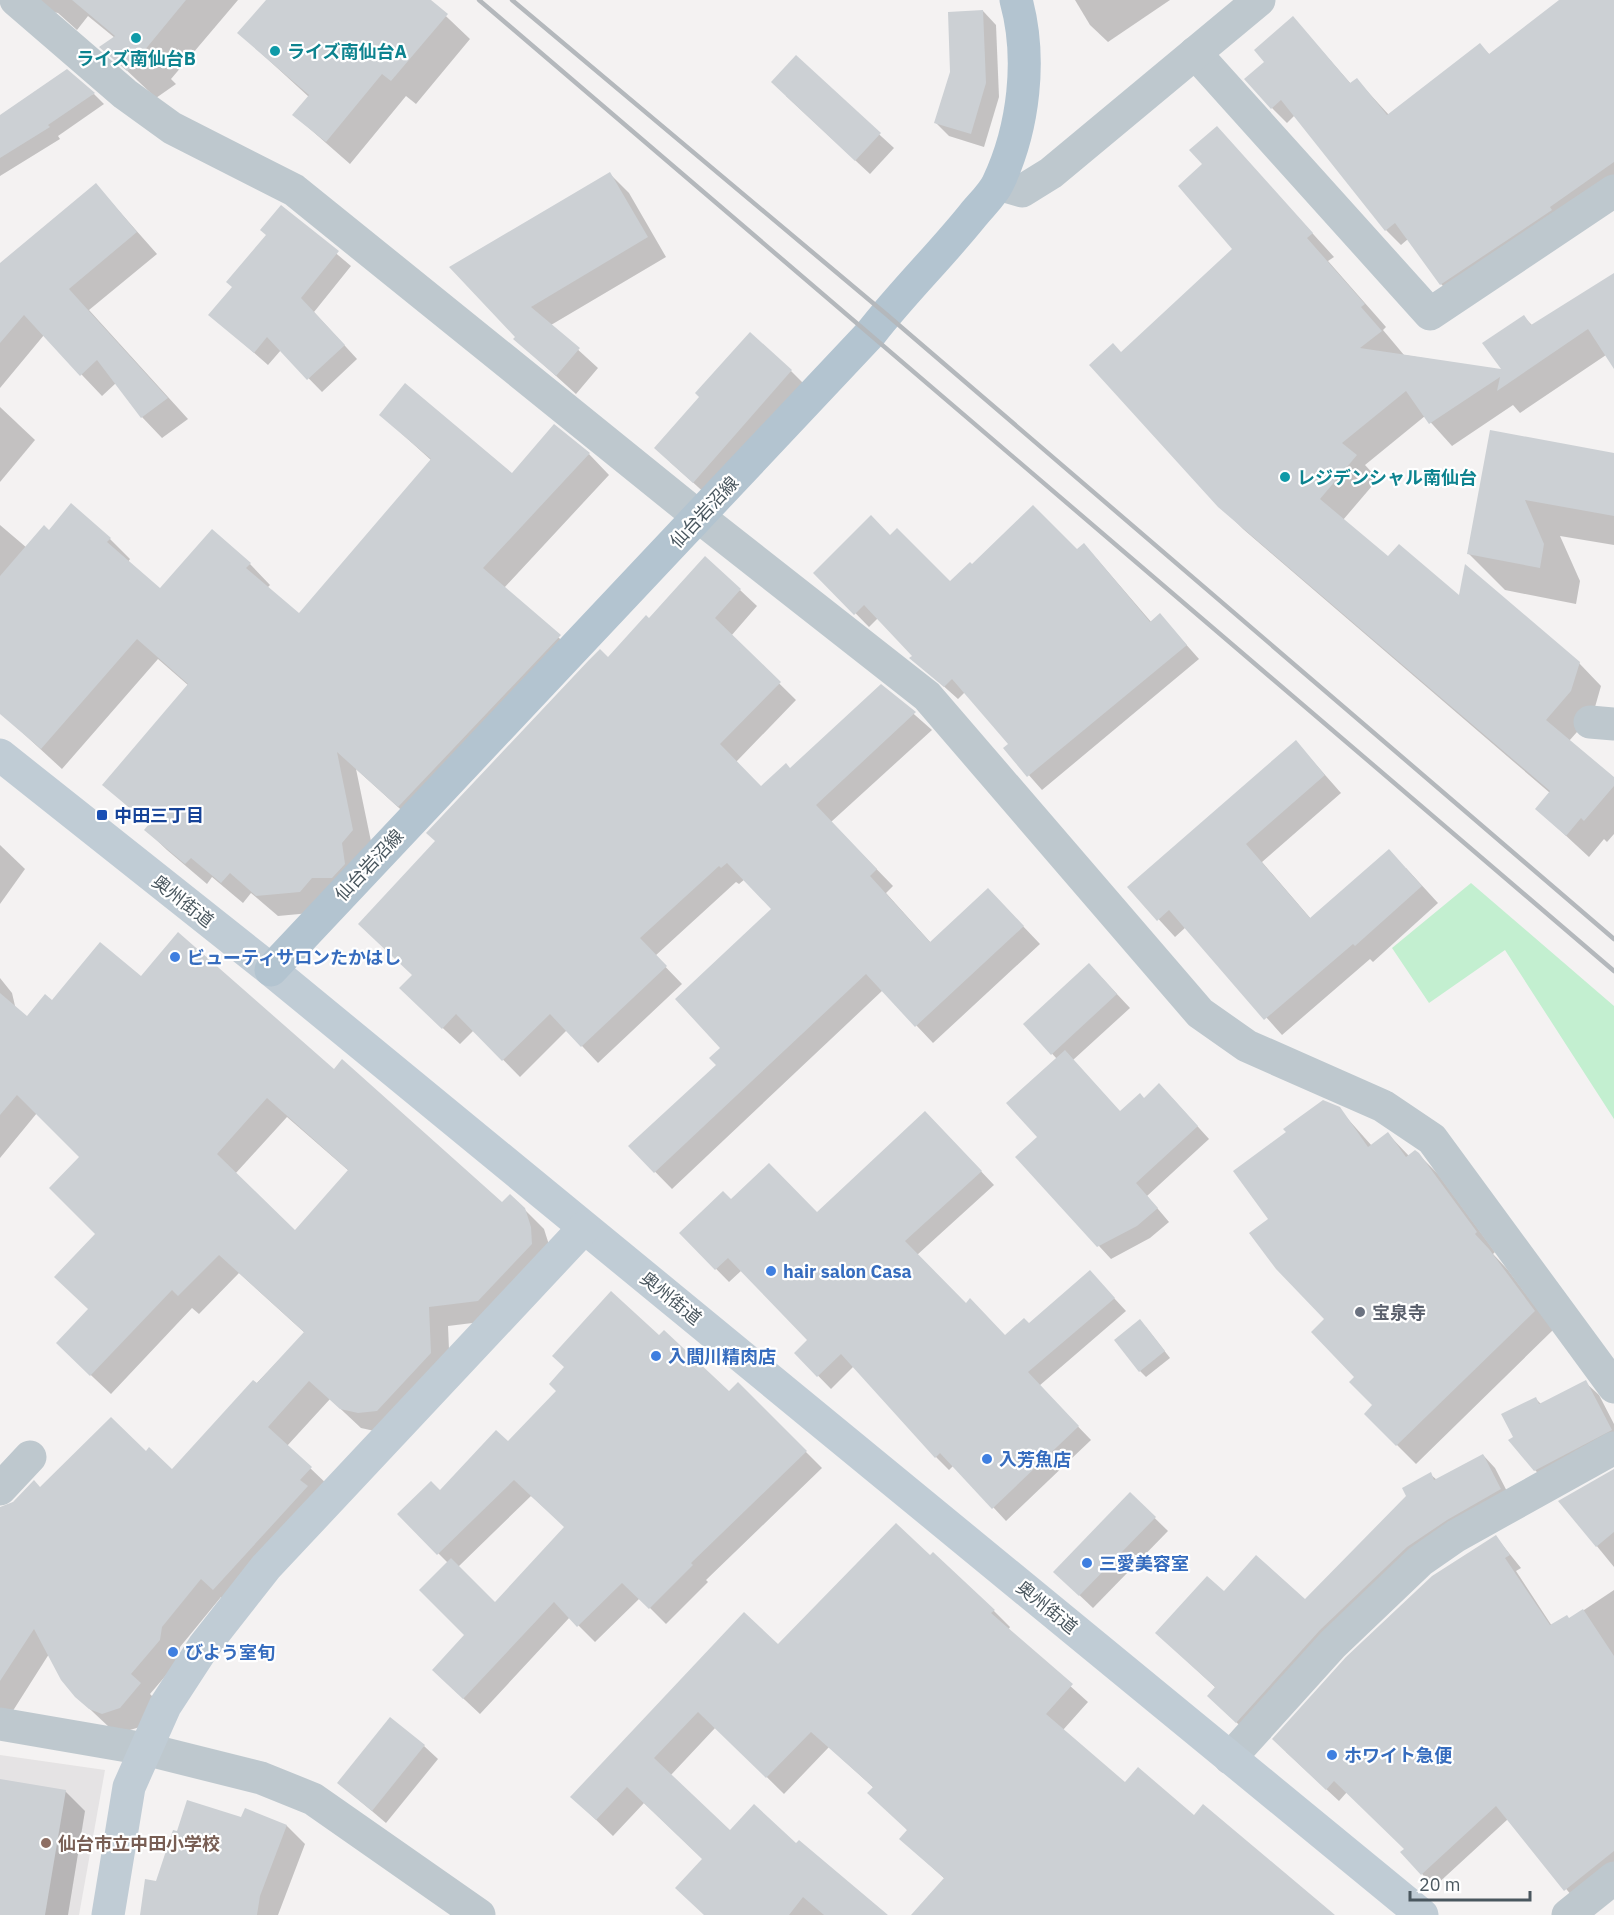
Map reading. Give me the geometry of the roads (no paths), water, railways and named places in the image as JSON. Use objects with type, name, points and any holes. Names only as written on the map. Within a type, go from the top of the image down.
[{"type":"main road","name":"仙台岩沼線","points":[[271,970],[871,333],[946,249],[998,184],[1020,116],[1026,66],[1016,0]]},
{"type":"main road","name":"奥州街道","points":[[0,755],[271,970],[1422,1915]]},
{"type":"main road","points":[[108,1915],[129,1787],[165,1706],[204,1646],[266,1567],[584,1228]]},
{"type":"street","points":[[16,0],[125,94],[172,129],[294,190],[699,517],[927,696],[1200,1013],[1247,1046],[1383,1106],[1432,1139],[1614,1387]]},
{"type":"street","points":[[998,184],[1022,191],[1051,173],[1259,0]]},
{"type":"street","points":[[1195,53],[1430,314],[1614,191]]},
{"type":"street","points":[[1230,1758],[1333,1644],[1420,1561],[1456,1536],[1614,1448]]},
{"type":"street","points":[[0,1489],[30,1457]]},
{"type":"street","points":[[0,1724],[145,1749],[261,1778],[313,1799],[479,1915]]},
{"type":"street","points":[[1568,1915],[1614,1878]]},
{"type":"railway","points":[[479,0],[1614,971]]},
{"type":"railway","points":[[512,0],[886,314],[1614,939]]},
{"type":"place","name":"ライズ南仙台B","points":[[136,38]]},
{"type":"place","name":"ライズ南仙台A","points":[[275,51]]},
{"type":"place","name":"レジデンシャル南仙台","points":[[1285,477]]},
{"type":"place","name":"中田三丁目","points":[[102,815]]},
{"type":"place","name":"ビューティサロンたかはし","points":[[175,957]]},
{"type":"place","name":"hair salon Casa","points":[[771,1271]]},
{"type":"place","name":"宝泉寺","points":[[1360,1312]]},
{"type":"place","name":"入間川精肉店","points":[[656,1356]]},
{"type":"place","name":"入芳魚店","points":[[987,1459]]},
{"type":"place","name":"三愛美容室","points":[[1087,1563]]},
{"type":"place","name":"びよう室旬","points":[[173,1652]]},
{"type":"place","name":"ホワイト急便","points":[[1332,1755]]},
{"type":"place","name":"仙台市立中田小学校","points":[[46,1843]]}]
